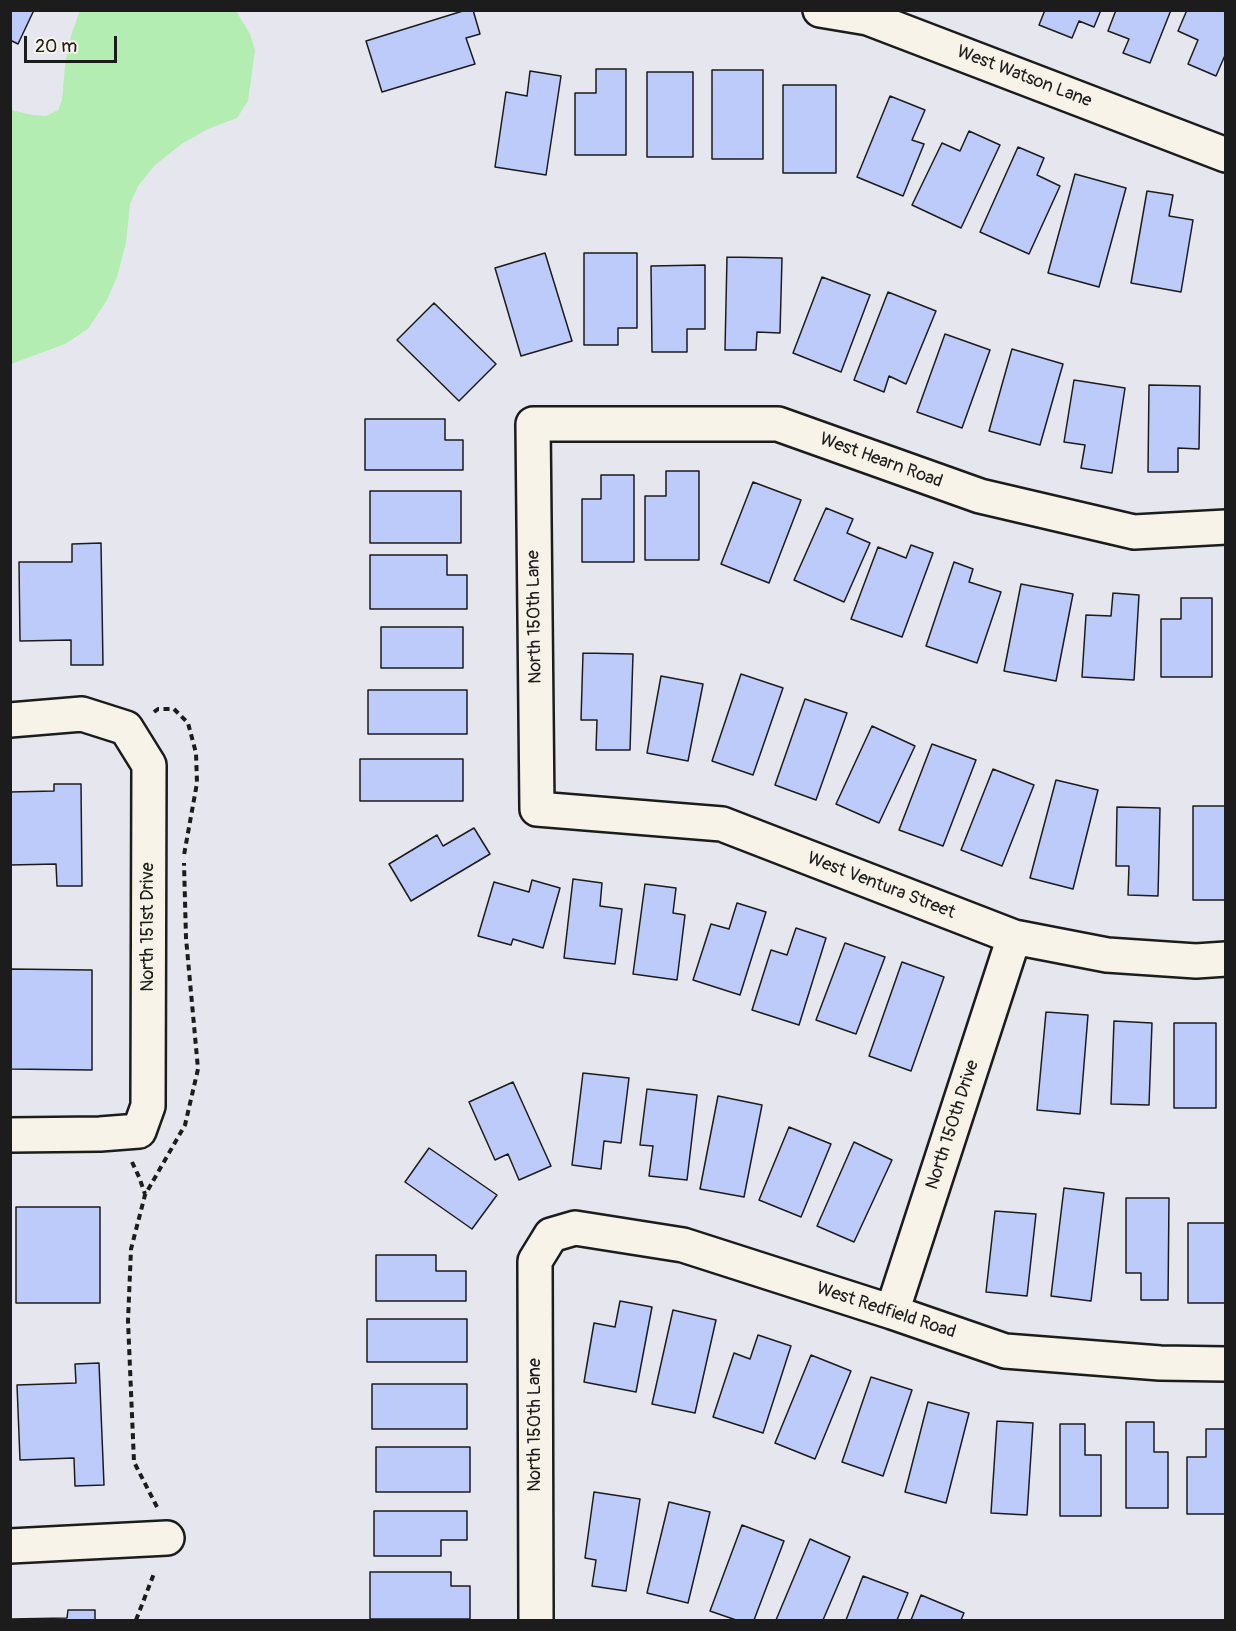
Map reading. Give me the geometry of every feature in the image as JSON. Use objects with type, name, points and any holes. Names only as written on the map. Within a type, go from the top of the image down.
[{"type":"street","name":"West Watson Lane","points":[[820,10],[868,18],[1226,155]]},
{"type":"street","name":"West Hearn Road","points":[[533,424],[778,424],[980,496],[1134,532],[1226,527]]},
{"type":"street","name":"North 150th Lane","points":[[533,424],[537,809]]},
{"type":"street","name":"North 151st Drive","points":[[10,720],[82,714],[126,728],[149,765],[148,1106],[139,1131],[10,1135]]},
{"type":"street","name":"West Ventura Street","points":[[537,809],[723,824],[1014,937],[1107,955],[1196,961],[1226,959]]},
{"type":"street","name":"North 150th Drive","points":[[892,1312],[1014,937]]},
{"type":"street","name":"West Redfield Road","points":[[551,1235],[575,1228],[683,1245],[1005,1351],[1160,1363],[1226,1364]]},
{"type":"street","name":"North 150th Lane","points":[[536,1620],[535,1261],[551,1235]]},
{"type":"street","points":[[10,1546],[167,1538]]},
{"type":"green space","points":[[80,10],[236,11],[250,34],[255,50],[248,101],[237,118],[208,129],[183,143],[155,165],[138,186],[130,204],[126,243],[117,277],[107,300],[88,329],[65,344],[11,364],[11,110],[46,116],[58,110],[62,100],[65,65],[71,36]]},
{"type":"building","points":[[10,10],[34,10],[18,44],[10,40]]},
{"type":"building","points":[[466,10],[473,10],[480,34],[466,38],[475,64],[382,92],[366,41]]},
{"type":"building","points":[[1045,10],[1101,10],[1094,27],[1079,21],[1072,38],[1039,25]]},
{"type":"building","points":[[1116,10],[1171,10],[1150,63],[1123,53],[1129,39],[1108,31]]},
{"type":"building","points":[[1187,10],[1226,10],[1226,53],[1216,76],[1188,64],[1198,40],[1178,31]]},
{"type":"building","points":[[596,69],[626,69],[626,155],[575,155],[575,93],[596,93]]},
{"type":"building","points":[[712,70],[763,70],[763,159],[712,159]]},
{"type":"building","points":[[530,71],[561,76],[546,175],[495,167],[506,92],[527,96]]},
{"type":"building","points":[[647,72],[693,72],[693,157],[647,157]]},
{"type":"building","points":[[783,85],[836,85],[836,173],[783,173]]},
{"type":"building","points":[[890,96],[925,110],[912,140],[924,144],[903,196],[857,177]]},
{"type":"building","points":[[969,131],[1000,145],[961,228],[912,205],[942,143],[960,151]]},
{"type":"building","points":[[1018,147],[1044,158],[1037,175],[1060,186],[1029,254],[980,232]]},
{"type":"building","points":[[1075,174],[1126,188],[1099,287],[1048,273]]},
{"type":"building","points":[[1147,191],[1173,195],[1169,216],[1193,220],[1181,292],[1131,283]]},
{"type":"building","points":[[545,253],[572,341],[521,356],[495,268]]},
{"type":"building","points":[[584,253],[637,253],[637,328],[618,328],[618,345],[584,345]]},
{"type":"building","points":[[727,257],[782,258],[780,333],[757,332],[756,350],[725,350]]},
{"type":"building","points":[[705,265],[705,329],[687,329],[687,352],[652,352],[651,266]]},
{"type":"building","points":[[822,277],[870,295],[841,372],[793,353]]},
{"type":"building","points":[[888,292],[936,311],[906,384],[889,376],[884,392],[854,380]]},
{"type":"building","points":[[434,303],[496,364],[459,401],[397,340]]},
{"type":"building","points":[[945,334],[990,350],[962,428],[917,412]]},
{"type":"building","points":[[1012,349],[1063,364],[1040,445],[989,431]]},
{"type":"building","points":[[1074,380],[1125,388],[1112,473],[1081,468],[1085,445],[1064,442]]},
{"type":"building","points":[[1149,385],[1200,386],[1199,449],[1178,448],[1178,472],[1148,472]]},
{"type":"building","points":[[365,419],[445,419],[445,440],[463,440],[463,470],[365,470]]},
{"type":"building","points":[[666,471],[699,471],[699,560],[645,560],[645,496],[666,496]]},
{"type":"building","points":[[601,475],[634,475],[634,562],[582,562],[582,499],[601,499]]},
{"type":"building","points":[[753,482],[801,500],[769,583],[721,564]]},
{"type":"building","points":[[370,491],[461,491],[461,543],[370,543]]},
{"type":"building","points":[[826,508],[853,519],[847,533],[870,543],[844,602],[794,580]]},
{"type":"building","points":[[101,543],[103,665],[71,665],[71,640],[20,641],[19,562],[72,562],[72,544]]},
{"type":"building","points":[[911,545],[933,553],[902,637],[851,619],[878,547],[906,558]]},
{"type":"building","points":[[370,555],[447,555],[447,575],[467,575],[467,609],[370,609]]},
{"type":"building","points":[[954,562],[973,569],[969,582],[1001,592],[977,663],[926,646]]},
{"type":"building","points":[[1021,584],[1073,594],[1056,681],[1004,671]]},
{"type":"building","points":[[1113,593],[1139,595],[1134,680],[1082,677],[1086,615],[1111,616]]},
{"type":"building","points":[[1181,598],[1212,598],[1212,677],[1161,677],[1161,619],[1181,619]]},
{"type":"building","points":[[381,627],[463,627],[463,668],[381,668]]},
{"type":"building","points":[[583,653],[633,654],[630,750],[596,750],[597,720],[581,720]]},
{"type":"building","points":[[741,674],[783,688],[753,775],[712,761]]},
{"type":"building","points":[[661,676],[703,684],[688,761],[647,753]]},
{"type":"building","points":[[368,690],[467,690],[467,734],[368,734]]},
{"type":"building","points":[[805,699],[847,713],[816,800],[775,785]]},
{"type":"building","points":[[872,726],[915,746],[879,823],[836,804]]},
{"type":"building","points":[[932,744],[976,760],[943,846],[899,830]]},
{"type":"building","points":[[360,759],[463,759],[463,801],[360,801]]},
{"type":"building","points":[[993,769],[1034,785],[1002,866],[961,850]]},
{"type":"building","points":[[1056,780],[1098,790],[1073,889],[1030,878]]},
{"type":"building","points":[[54,784],[81,784],[82,886],[57,886],[56,864],[10,865],[10,792],[54,791]]},
{"type":"building","points":[[1193,806],[1226,806],[1225,900],[1193,900]]},
{"type":"building","points":[[1117,807],[1160,808],[1158,896],[1128,895],[1129,866],[1116,866]]},
{"type":"building","points":[[474,828],[490,854],[411,901],[389,864],[437,835],[443,846]]},
{"type":"building","points":[[573,879],[602,883],[600,906],[622,909],[615,964],[564,958]]},
{"type":"building","points":[[532,880],[560,888],[543,948],[513,939],[511,945],[478,936],[494,882],[529,892]]},
{"type":"building","points":[[645,884],[676,888],[673,913],[685,915],[677,980],[633,974]]},
{"type":"building","points":[[737,903],[766,912],[740,995],[693,980],[711,924],[729,929]]},
{"type":"building","points":[[796,928],[826,938],[799,1025],[752,1010],[771,950],[787,955]]},
{"type":"building","points":[[845,943],[885,957],[856,1034],[816,1020]]},
{"type":"building","points":[[902,962],[944,977],[911,1071],[869,1056]]},
{"type":"building","points":[[10,969],[92,970],[92,1070],[10,1069]]},
{"type":"building","points":[[1046,1012],[1088,1015],[1080,1114],[1037,1110]]},
{"type":"building","points":[[1114,1021],[1152,1023],[1149,1105],[1111,1104]]},
{"type":"building","points":[[1174,1023],[1216,1023],[1216,1108],[1174,1108]]},
{"type":"building","points":[[583,1073],[629,1078],[621,1143],[604,1141],[601,1169],[572,1165]]},
{"type":"building","points":[[513,1082],[551,1166],[519,1180],[508,1154],[495,1160],[469,1102]]},
{"type":"building","points":[[647,1089],[697,1095],[687,1180],[649,1176],[653,1146],[640,1145]]},
{"type":"building","points":[[718,1096],[762,1105],[744,1197],[700,1189]]},
{"type":"building","points":[[789,1127],[831,1144],[801,1217],[759,1200]]},
{"type":"building","points":[[854,1142],[892,1160],[854,1242],[817,1226]]},
{"type":"building","points":[[429,1148],[497,1195],[472,1229],[405,1182]]},
{"type":"building","points":[[1064,1188],[1104,1193],[1091,1301],[1051,1296]]},
{"type":"building","points":[[1126,1198],[1169,1198],[1168,1300],[1141,1300],[1141,1273],[1126,1273]]},
{"type":"building","points":[[16,1207],[100,1207],[100,1303],[16,1303]]},
{"type":"building","points":[[995,1211],[1036,1214],[1027,1296],[986,1292]]},
{"type":"building","points":[[1188,1223],[1226,1223],[1226,1303],[1188,1303]]},
{"type":"building","points":[[376,1255],[436,1255],[436,1271],[466,1271],[466,1301],[376,1301]]},
{"type":"building","points":[[620,1301],[652,1307],[636,1392],[584,1382],[594,1323],[615,1327]]},
{"type":"building","points":[[673,1310],[716,1320],[695,1413],[652,1404]]},
{"type":"building","points":[[367,1319],[467,1319],[467,1362],[367,1362]]},
{"type":"building","points":[[758,1335],[791,1346],[763,1433],[713,1417],[734,1353],[750,1359]]},
{"type":"building","points":[[811,1355],[851,1371],[815,1459],[775,1443]]},
{"type":"building","points":[[99,1363],[104,1485],[75,1486],[74,1458],[20,1460],[17,1385],[76,1383],[75,1364]]},
{"type":"building","points":[[871,1377],[912,1390],[883,1476],[842,1462]]},
{"type":"building","points":[[372,1384],[467,1384],[467,1429],[372,1429]]},
{"type":"building","points":[[928,1402],[969,1413],[946,1503],[905,1492]]},
{"type":"building","points":[[997,1421],[1033,1423],[1027,1515],[991,1513]]},
{"type":"building","points":[[1126,1422],[1154,1422],[1154,1452],[1168,1452],[1168,1508],[1126,1508]]},
{"type":"building","points":[[1060,1424],[1085,1424],[1085,1455],[1101,1455],[1101,1516],[1060,1516]]},
{"type":"building","points":[[1206,1429],[1226,1429],[1226,1514],[1187,1514],[1187,1457],[1206,1457]]},
{"type":"building","points":[[376,1447],[470,1447],[470,1492],[376,1492]]},
{"type":"building","points":[[594,1492],[640,1499],[626,1591],[592,1586],[596,1560],[585,1558]]},
{"type":"building","points":[[669,1502],[710,1512],[688,1603],[647,1593]]},
{"type":"building","points":[[374,1511],[467,1511],[467,1540],[441,1540],[441,1556],[374,1556]]},
{"type":"building","points":[[742,1525],[784,1541],[754,1620],[736,1620],[710,1611]]},
{"type":"building","points":[[810,1539],[850,1557],[823,1620],[776,1620]]},
{"type":"building","points":[[370,1572],[451,1572],[451,1586],[470,1586],[470,1619],[370,1619]]},
{"type":"building","points":[[863,1576],[908,1593],[897,1620],[846,1620]]},
{"type":"building","points":[[921,1595],[964,1613],[961,1620],[911,1620]]},
{"type":"building","points":[[68,1610],[95,1610],[95,1620],[11,1620],[67,1618]]}]
